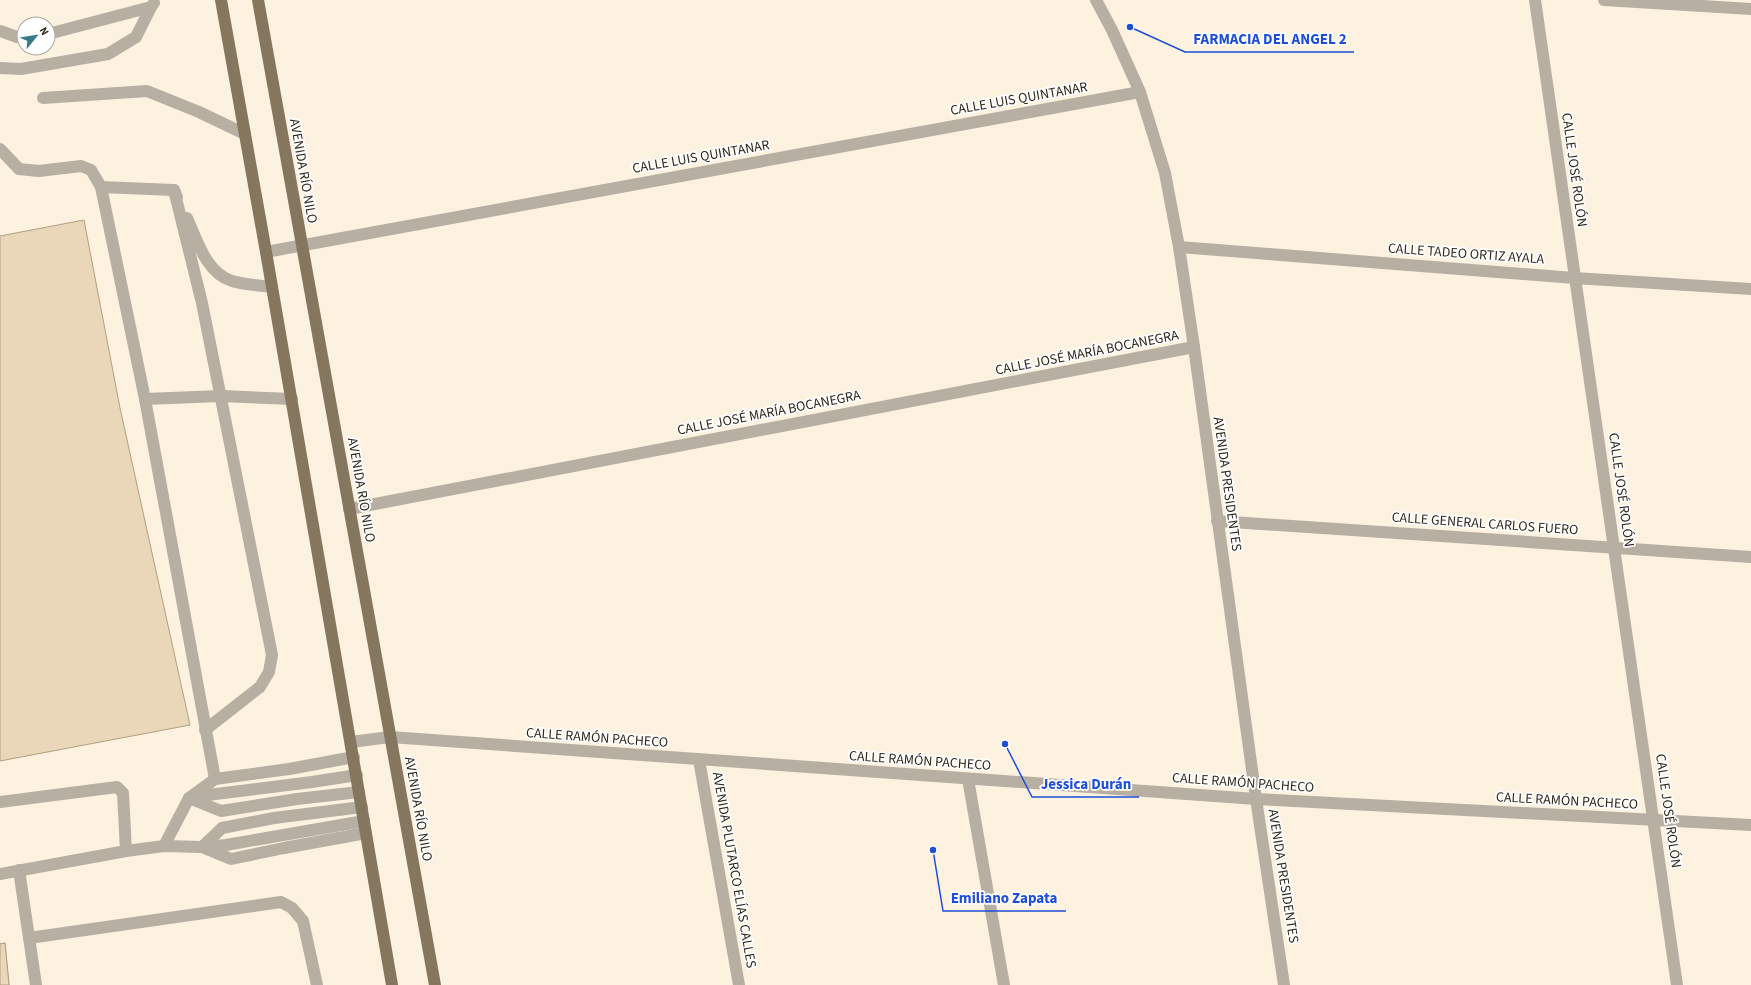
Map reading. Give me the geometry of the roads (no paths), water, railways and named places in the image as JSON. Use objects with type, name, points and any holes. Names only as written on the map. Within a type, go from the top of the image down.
[{"type":"main road","points":[[221,0],[292,399],[392,985]]},
{"type":"main road","name":"AVENIDA RÍO NILO","points":[[258,0],[435,985]]},
{"type":"street","name":"AVENIDA PRESIDENTES","points":[[1096,0],[1140,92],[1165,173],[1179,247],[1194,347],[1256,799],[1284,985]]},
{"type":"street","name":"CALLE JOSÉ ROLÓN","points":[[1536,0],[1574,278],[1677,985]]},
{"type":"street","points":[[1604,0],[1751,9]]},
{"type":"street","points":[[56,32],[153,3]]},
{"type":"street","points":[[0,68],[21,69],[108,54],[136,37],[153,3]]},
{"type":"street","points":[[0,32],[16,37]]},
{"type":"street","points":[[43,98],[147,91],[199,112],[245,134]]},
{"type":"street","name":"CALLE LUIS QUINTANAR","points":[[266,252],[1140,92]]},
{"type":"street","points":[[0,149],[19,169],[39,171],[80,166],[91,170],[101,187],[145,399],[215,779]]},
{"type":"street","points":[[101,187],[174,190]]},
{"type":"street","points":[[174,190],[202,252],[214,269],[223,277],[233,281],[272,287]]},
{"type":"street","points":[[174,190],[202,303],[272,655],[269,672],[260,688],[205,730]]},
{"type":"street","name":"CALLE TADEO ORTIZ AYALA","points":[[1179,247],[1574,278],[1751,289]]},
{"type":"street","name":"CALLE JOSÉ MARÍA BOCANEGRA","points":[[349,509],[1194,347]]},
{"type":"street","points":[[145,399],[221,396],[292,399]]},
{"type":"street","name":"CALLE GENERAL CARLOS FUERO","points":[[1217,521],[1751,557]]},
{"type":"street","name":"CALLE RAMÓN PACHECO","points":[[351,742],[390,737],[1256,799],[1751,825]]},
{"type":"street","points":[[164,846],[189,798],[215,779],[289,769],[354,757]]},
{"type":"street","name":"AVENIDA PLUTARCO ELÍAS CALLES","points":[[699,760],[739,985]]},
{"type":"street","points":[[189,798],[357,775]]},
{"type":"street","points":[[968,779],[1004,985]]},
{"type":"street","points":[[0,802],[117,787],[123,793],[126,851]]},
{"type":"street","points":[[189,798],[221,811],[297,799],[360,792]]},
{"type":"street","points":[[202,847],[222,828],[274,818],[362,807]]},
{"type":"street","points":[[0,874],[126,851],[164,846],[202,847],[331,828],[365,827]]},
{"type":"street","points":[[20,870],[36,985]]},
{"type":"street","points":[[29,938],[281,902],[292,908],[303,921],[317,985]]},
{"type":"place","name":"FARMACIA DEL ANGEL 2","points":[[1130,27]]},
{"type":"place","name":"Jessica Durán","points":[[1005,744]]},
{"type":"place","name":"Emiliano Zapata","points":[[933,850]]}]
